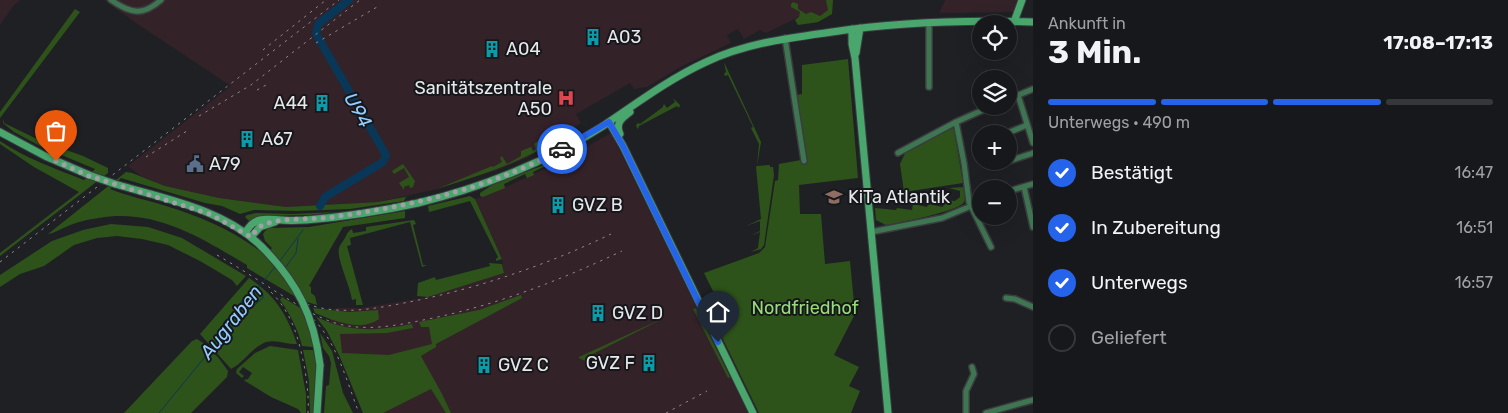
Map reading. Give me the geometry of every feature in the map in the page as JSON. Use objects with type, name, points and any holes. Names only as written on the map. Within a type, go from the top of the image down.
[{"type":"main road","points":[[1017,15],[1022,0]]},
{"type":"main road","points":[[1017,22],[1033,22]]},
{"type":"main road","points":[[248,235],[260,227],[280,220],[330,218],[384,209],[458,192],[534,163],[583,138],[664,84],[708,61],[741,49],[785,38],[856,29],[972,23]]},
{"type":"main road","points":[[856,29],[852,44],[855,58],[888,413]]},
{"type":"main road","points":[[623,146],[618,128],[619,123],[642,99]]},
{"type":"main road","points":[[609,122],[623,146],[753,413]]},
{"type":"main road","points":[[0,132],[45,156],[89,176],[210,214],[248,235],[262,247],[288,276],[301,298],[314,331],[320,365],[318,413]]},
{"type":"street","points":[[112,0],[124,8],[135,12],[150,8],[161,0]]},
{"type":"street","points":[[928,24],[929,87]]},
{"type":"street","points":[[785,38],[804,161]]},
{"type":"street","points":[[1033,89],[1018,96],[1033,143]]},
{"type":"street","points":[[898,153],[972,115]]},
{"type":"street","points":[[956,122],[971,207],[992,247]]},
{"type":"street","points":[[1017,129],[1028,125]]},
{"type":"street","points":[[1017,158],[1033,153]]},
{"type":"street","points":[[1017,189],[1033,184]]},
{"type":"street","points":[[1024,187],[1033,227]]},
{"type":"street","points":[[871,232],[942,218],[971,207]]},
{"type":"street","points":[[1006,298],[1015,299],[1033,307]]},
{"type":"street","points":[[966,413],[966,391],[974,374],[972,367]]},
{"type":"street","points":[[986,413],[1033,400]]},
{"type":"shaded area","points":[[0,0],[21,0],[14,5],[0,25]]},
{"type":"shaded area","points":[[104,0],[833,0],[832,14],[818,22],[808,24],[799,17],[766,33],[760,30],[744,39],[738,29],[727,35],[731,43],[682,66],[647,87],[634,89],[630,83],[576,114],[581,123],[556,138],[556,140],[526,158],[497,170],[437,189],[378,202],[286,207],[219,198],[165,186],[141,176],[128,166],[231,86]]},
{"type":"shaded area","points":[[945,0],[1025,0],[1020,12],[941,13],[940,11]]},
{"type":"shaded area","points":[[611,133],[748,413],[363,413],[327,331],[334,308],[361,308],[428,297],[504,273],[502,259],[475,199],[493,193],[561,161]]},
{"type":"green space","points":[[826,0],[833,0],[832,14],[818,22],[798,25],[795,20],[799,17],[800,12],[791,7],[793,2],[798,4],[798,9],[806,14],[811,12],[820,16],[828,10]]},
{"type":"green space","points":[[75,9],[80,12],[0,118],[0,112]]},
{"type":"green space","name":"Nordfriedhof","points":[[848,59],[858,178],[799,185],[800,214],[821,214],[825,264],[850,261],[855,314],[834,355],[859,367],[849,386],[860,391],[851,413],[759,413],[715,323],[726,317],[704,273],[759,253],[765,247],[775,181],[778,180],[779,164],[801,160],[792,96],[802,94],[802,65]]},
{"type":"green space","points":[[724,62],[761,142],[757,166],[759,144],[728,75],[725,76],[724,74],[726,72]]},
{"type":"green space","points":[[673,98],[680,105],[679,108],[677,106],[637,128],[636,125],[638,123],[640,124],[663,107],[664,104],[667,108],[675,102]]},
{"type":"green space","points":[[4,119],[4,123],[41,141],[83,156],[108,168],[108,173],[0,256],[0,253],[79,192],[34,167],[0,144],[0,141],[30,158],[84,180],[95,169],[40,146],[14,132],[3,123]]},
{"type":"green space","points":[[951,127],[954,129],[963,183],[904,192],[900,164],[906,151]]},
{"type":"green space","points":[[543,137],[545,147],[532,154],[492,171],[437,189],[493,167],[502,162],[500,158],[502,156],[507,164],[521,156],[521,151],[531,147],[533,151],[536,149],[534,144]]},
{"type":"green space","points":[[567,156],[533,172],[534,175],[527,178],[525,174],[504,184],[505,188],[483,197],[480,196],[480,193],[492,185]]},
{"type":"green space","points":[[403,164],[415,181],[413,187],[410,188],[409,185],[404,187],[404,190],[399,183],[409,177],[404,168],[394,174],[392,171]]},
{"type":"green space","points":[[770,165],[770,167],[773,167],[774,175],[764,245],[761,249],[751,252],[758,248],[760,232],[750,236],[760,231],[760,221],[746,226],[761,219],[757,166]]},
{"type":"green space","points":[[126,172],[165,186],[219,198],[286,207],[378,202],[410,196],[406,197],[404,201],[350,209],[254,210],[240,214],[222,206],[205,203],[121,178],[110,189],[206,220],[255,247],[266,256],[272,248],[265,241],[263,234],[269,228],[309,227],[405,211],[405,218],[343,227],[309,286],[311,287],[311,293],[315,296],[317,305],[301,300],[247,268],[247,265],[195,236],[158,221],[120,216],[99,218],[79,222],[48,234]]},
{"type":"green space","points":[[964,187],[964,202],[952,209],[886,225],[876,220],[875,208],[912,210],[913,204],[927,207],[928,204],[943,207],[944,200],[955,201],[960,197],[960,191],[949,188]]},
{"type":"green space","points":[[470,196],[475,199],[502,259],[496,261],[498,257],[470,201],[429,212],[428,206]]},
{"type":"green space","points":[[337,212],[268,216],[250,222],[245,217],[256,213]]},
{"type":"green space","points":[[414,220],[416,224],[413,225],[423,265],[427,265],[422,267],[410,222],[350,238],[351,245],[347,246],[363,305],[356,305],[356,299],[352,300],[339,252],[339,247],[348,233],[352,229],[353,233],[366,231],[366,227]]},
{"type":"green space","points":[[111,224],[148,227],[182,238],[246,276],[237,286],[232,280],[168,245],[117,236],[97,238],[74,245],[44,266],[20,274],[0,287],[0,275],[52,241],[83,230]]},
{"type":"green space","points":[[489,263],[502,264],[504,273],[428,297],[417,296],[418,283],[435,277],[436,280],[490,266]]},
{"type":"green space","points":[[249,278],[273,299],[285,315],[297,344],[274,341],[266,342],[256,347],[231,369],[200,334]]},
{"type":"green space","points":[[521,295],[522,298],[436,344],[436,347],[421,356],[451,413],[446,413],[431,389],[383,413],[363,413],[340,357],[327,331],[316,317],[341,326],[364,329],[412,324],[413,328],[387,333],[340,334],[342,353],[389,355],[432,344],[429,327],[421,327],[419,322],[479,310]]},
{"type":"green space","points":[[282,297],[300,308],[306,316],[313,347],[302,346],[293,322],[280,300]]},
{"type":"green space","points":[[313,308],[349,312],[378,310],[379,319],[364,325],[347,324],[315,313]]},
{"type":"green space","points":[[696,308],[730,377],[728,378],[693,309]]},
{"type":"green space","points":[[668,316],[585,358],[585,361],[579,358],[579,357]]},
{"type":"green space","points":[[320,333],[332,351],[343,393],[353,413],[324,413],[326,386],[329,385],[331,363],[329,356],[323,348]]},
{"type":"green space","points":[[197,339],[218,357],[228,371],[227,377],[191,413],[124,413],[192,341]]},
{"type":"green space","points":[[270,346],[298,350],[306,394],[306,413],[301,413],[298,409],[271,397],[245,381],[252,373],[243,367],[239,372],[244,376],[242,378],[236,373],[237,369],[255,353]]},
{"type":"green space","points":[[303,350],[313,350],[317,365],[315,413],[310,413],[309,381]]},
{"type":"water","points":[[250,296],[252,298],[249,302],[226,329],[223,329],[224,321],[236,312],[241,301]]},
{"type":"waterway","name":"U94","points":[[320,206],[325,197],[383,162],[386,155],[316,34],[318,24],[349,0]]},
{"type":"waterway","name":"Augraben","points":[[320,206],[322,202]]},
{"type":"waterway","name":"Augraben","points":[[279,262],[303,230]]},
{"type":"waterway","points":[[285,268],[296,253],[298,239]]},
{"type":"waterway","name":"Augraben","points":[[251,297],[275,267]]},
{"type":"waterway","points":[[221,336],[228,332],[244,314],[263,298],[259,290]]},
{"type":"waterway","name":"Augraben","points":[[159,413],[209,352],[225,329]]},
{"type":"railway","points":[[263,50],[326,0]]},
{"type":"railway","points":[[0,262],[339,0]]},
{"type":"railway","points":[[199,116],[251,85],[360,0]]},
{"type":"railway","points":[[316,43],[377,7]]},
{"type":"railway","points":[[257,90],[268,84]]},
{"type":"railway","points":[[146,157],[190,129]]},
{"type":"railway","points":[[300,301],[326,309],[340,310],[368,309],[409,302],[487,283],[562,256],[611,234]]},
{"type":"railway","points":[[217,255],[318,316],[344,325],[382,327],[433,318],[482,306],[576,272],[622,251]]},
{"type":"railway","points":[[271,292],[285,309],[294,328],[306,375],[308,413]]},
{"type":"railway","points":[[308,314],[318,324],[333,347],[359,413]]},
{"type":"railway","points":[[666,413],[707,391]]},
{"type":"way so far","points":[[56,161],[89,176],[210,214],[224,220],[251,237],[265,224],[280,220],[330,218],[423,202],[458,192],[521,169],[562,149]]},
{"type":"place","name":"A03","points":[[593,37]]},
{"type":"place","name":"A04","points":[[492,49]]},
{"type":"place","name":"Sanitätszentrale A50","points":[[566,98]]},
{"type":"place","name":"A44","points":[[322,103]]},
{"type":"place","name":"A67","points":[[247,139]]},
{"type":"place","name":"A79","points":[[195,164]]},
{"type":"place","name":"KiTa Atlantik","points":[[834,197]]},
{"type":"place","name":"GVZ B","points":[[558,205]]},
{"type":"place","name":"GVZ D","points":[[598,313]]},
{"type":"place","name":"GVZ F","points":[[649,363]]},
{"type":"place","name":"GVZ C","points":[[484,365]]},
{"type":"route","points":[[562,149],[609,122],[623,146],[718,342]]}]
